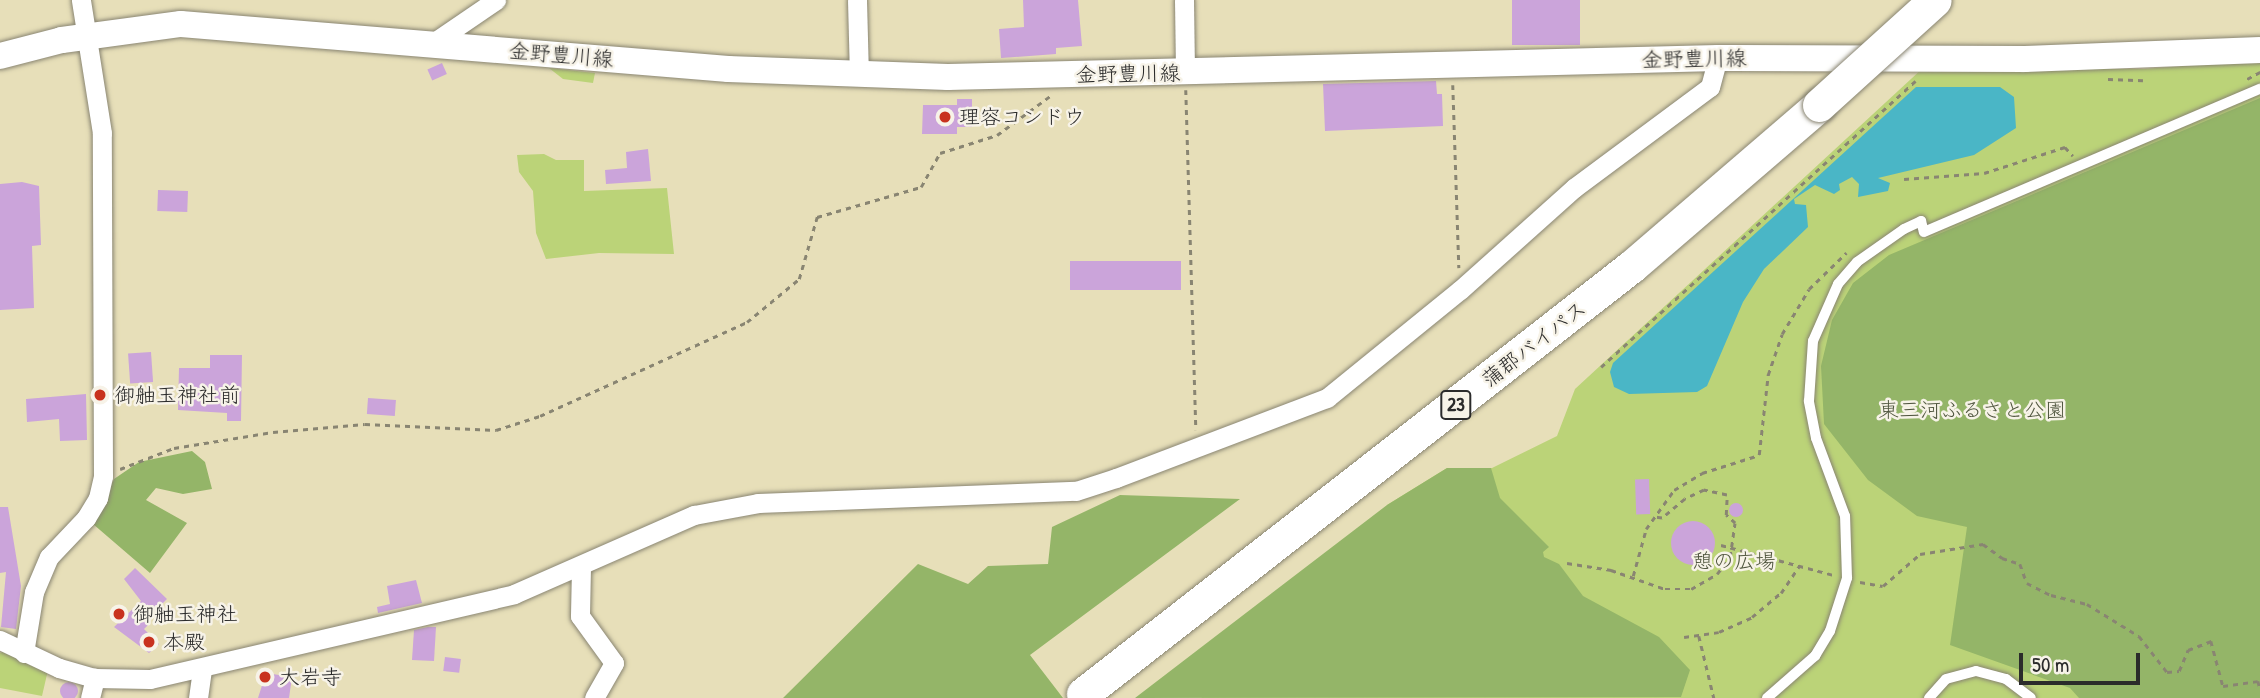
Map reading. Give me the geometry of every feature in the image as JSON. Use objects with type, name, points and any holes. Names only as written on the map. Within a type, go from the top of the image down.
[{"type":"highway","name":"蒲郡バイパス","points":[[1816,102],[1924,0]]},
{"type":"highway","name":"蒲郡バイパス","points":[[1081,690],[1601,277],[1816,102],[1935,0]]},
{"type":"main road","name":"金野豊川線","points":[[0,56],[83,16],[430,45],[859,75],[1185,73],[1718,58],[2025,59],[2260,50]]},
{"type":"street","points":[[430,45],[496,0]]},
{"type":"street","points":[[857,0],[859,75]]},
{"type":"street","points":[[1184,0],[1185,73]]},
{"type":"street","points":[[24,653],[34,592],[44,569],[86,518],[98,498],[103,475],[102,133],[83,16]]},
{"type":"street","points":[[0,640],[24,653],[94,678],[150,679],[202,670],[514,594],[581,567],[694,515],[758,503],[1076,491],[1197,451],[1327,398],[1460,289],[1574,188],[1710,87],[1718,58]]},
{"type":"street","points":[[581,567],[580,616],[614,663],[594,698]]},
{"type":"street","points":[[198,698],[202,670]]},
{"type":"street","points":[[90,698],[94,678]]},
{"type":"lane","points":[[1767,698],[1815,656],[1830,631],[1847,578],[1845,516],[1816,438],[1810,401],[1813,341],[1838,284],[1857,262],[1904,229],[1922,221],[1924,232],[2260,89]]},
{"type":"lane","points":[[1929,698],[1945,679],[1976,670],[2006,679],[2031,698]]},
{"type":"path","points":[[1452,65],[1460,289]]},
{"type":"path","points":[[1185,73],[1197,451]]},
{"type":"path","points":[[1601,367],[1923,74]]},
{"type":"path","points":[[103,475],[174,448],[273,432],[365,424],[496,430],[540,416],[747,322],[799,279],[817,217],[921,187],[940,153],[1014,124],[1048,98],[1068,75]]},
{"type":"path","points":[[2104,78],[2143,80]]},
{"type":"path","points":[[1904,179],[1984,173],[2065,147],[2073,156]]},
{"type":"path","points":[[1633,576],[1642,538],[1654,517],[1686,481],[1718,466],[1759,455],[1768,375],[1782,334],[1809,289],[1848,251]]},
{"type":"path","points":[[1567,563],[1633,576],[1665,589],[1691,589],[1717,574],[1734,549],[1735,523],[1726,515],[1727,495],[1704,491],[1685,499],[1662,518],[1654,517]]},
{"type":"path","points":[[1721,545],[1883,586],[1920,554],[1983,544],[2003,558],[2020,564],[2027,583],[2051,595],[2087,604],[2139,636],[2167,672],[2179,671],[2188,650],[2211,641],[2223,686],[2258,681],[2260,688]]},
{"type":"path","points":[[1684,637],[1699,636],[1752,617],[1781,593],[1799,566]]},
{"type":"path","points":[[1699,636],[1714,698]]},
{"type":"green space","name":"東三河ふるさと公園","points":[[2260,60],[2260,698],[1201,698],[1399,558],[1387,505],[1447,468],[1492,468],[1557,436],[1575,389],[1924,67],[2144,69]]},
{"type":"green space","points":[[549,68],[595,73],[593,83],[563,79]]},
{"type":"green space","points":[[2260,98],[2260,698],[2079,698],[2070,688],[1950,645],[1967,527],[1917,516],[1868,480],[1824,424],[1821,366],[1832,320],[1853,283],[1889,255]]},
{"type":"green space","points":[[544,154],[556,160],[584,160],[584,191],[667,188],[674,254],[599,253],[546,259],[536,233],[533,191],[519,172],[517,155]]},
{"type":"green space","points":[[192,451],[205,462],[212,489],[183,494],[156,488],[146,500],[187,523],[150,573],[93,524],[114,479],[139,462]]},
{"type":"green space","points":[[1447,468],[1491,468],[1500,498],[1549,547],[1543,552],[1544,557],[1559,564],[1583,596],[1659,637],[1690,670],[1681,697],[1135,698],[1387,505]]},
{"type":"green space","points":[[1120,495],[1240,499],[1030,655],[1063,698],[783,698],[918,564],[968,584],[988,566],[1048,564],[1052,527]]},
{"type":"green space","points":[[5,651],[48,670],[42,696],[0,688],[0,653]]},
{"type":"water","points":[[1916,87],[2000,87],[2014,97],[2016,128],[1974,155],[1878,178],[1890,183],[1888,191],[1858,197],[1859,184],[1852,177],[1839,184],[1840,190],[1834,194],[1815,185],[1794,199],[1795,204],[1806,205],[1808,227],[1764,269],[1743,302],[1707,386],[1697,392],[1629,394],[1614,387],[1610,372],[1613,363]]},
{"type":"building","points":[[1023,0],[1078,0],[1082,46],[1056,48],[1056,54],[1001,58],[999,29],[1024,27]]},
{"type":"building","points":[[1512,0],[1580,0],[1580,45],[1512,45]]},
{"type":"building","points":[[442,63],[447,74],[432,80],[427,70]]},
{"type":"building","points":[[1436,81],[1437,94],[1442,94],[1443,126],[1325,131],[1323,84]]},
{"type":"building","points":[[957,99],[972,99],[972,127],[957,127],[957,134],[922,134],[923,105],[957,105]]},
{"type":"building","points":[[648,149],[651,181],[606,184],[605,170],[627,168],[626,152]]},
{"type":"building","points":[[22,182],[39,186],[41,245],[32,246],[34,308],[0,310],[0,184]]},
{"type":"building","points":[[158,190],[188,191],[187,212],[157,211]]},
{"type":"building","points":[[1070,261],[1181,261],[1181,290],[1070,290]]},
{"type":"building","points":[[151,352],[153,382],[130,384],[128,354]]},
{"type":"building","points":[[210,355],[242,355],[241,421],[227,421],[227,413],[178,410],[179,368],[210,368]]},
{"type":"building","points":[[86,394],[87,440],[60,441],[59,419],[27,422],[26,399]]},
{"type":"building","points":[[368,398],[396,400],[395,416],[367,414]]},
{"type":"building","points":[[1635,479],[1649,479],[1650,514],[1636,514]]},
{"type":"building","points":[[1733,503],[1739,503],[1743,510],[1739,517],[1733,517],[1729,513],[1729,507]]},
{"type":"building","points":[[0,507],[8,507],[21,586],[16,629],[1,627],[6,572],[0,573]]},
{"type":"building","points":[[1693,521],[1708,528],[1715,543],[1708,558],[1693,565],[1678,558],[1671,543],[1678,528]]},
{"type":"building","points":[[135,568],[167,599],[145,621],[149,624],[144,629],[159,644],[149,653],[114,627],[141,601],[124,579]]},
{"type":"building","points":[[416,580],[422,603],[378,613],[377,607],[390,604],[387,586]]},
{"type":"building","points":[[436,627],[434,661],[412,660],[414,630]]},
{"type":"building","points":[[445,657],[461,659],[459,673],[443,671]]},
{"type":"building","points":[[266,673],[292,677],[289,698],[258,698]]},
{"type":"building","points":[[69,682],[76,684],[76,698],[69,700],[62,698],[60,691],[62,684]]},
{"type":"place","name":"理容コンドウ","points":[[945,117]]},
{"type":"place","name":"御舳玉神社前","points":[[100,395]]},
{"type":"place","name":"御舳玉神社","points":[[119,614]]},
{"type":"place","name":"本殿","points":[[149,642]]},
{"type":"place","name":"大岩寺","points":[[265,677]]},
{"type":"park label","name":"憩の広場","points":[[1734,561]]}]
